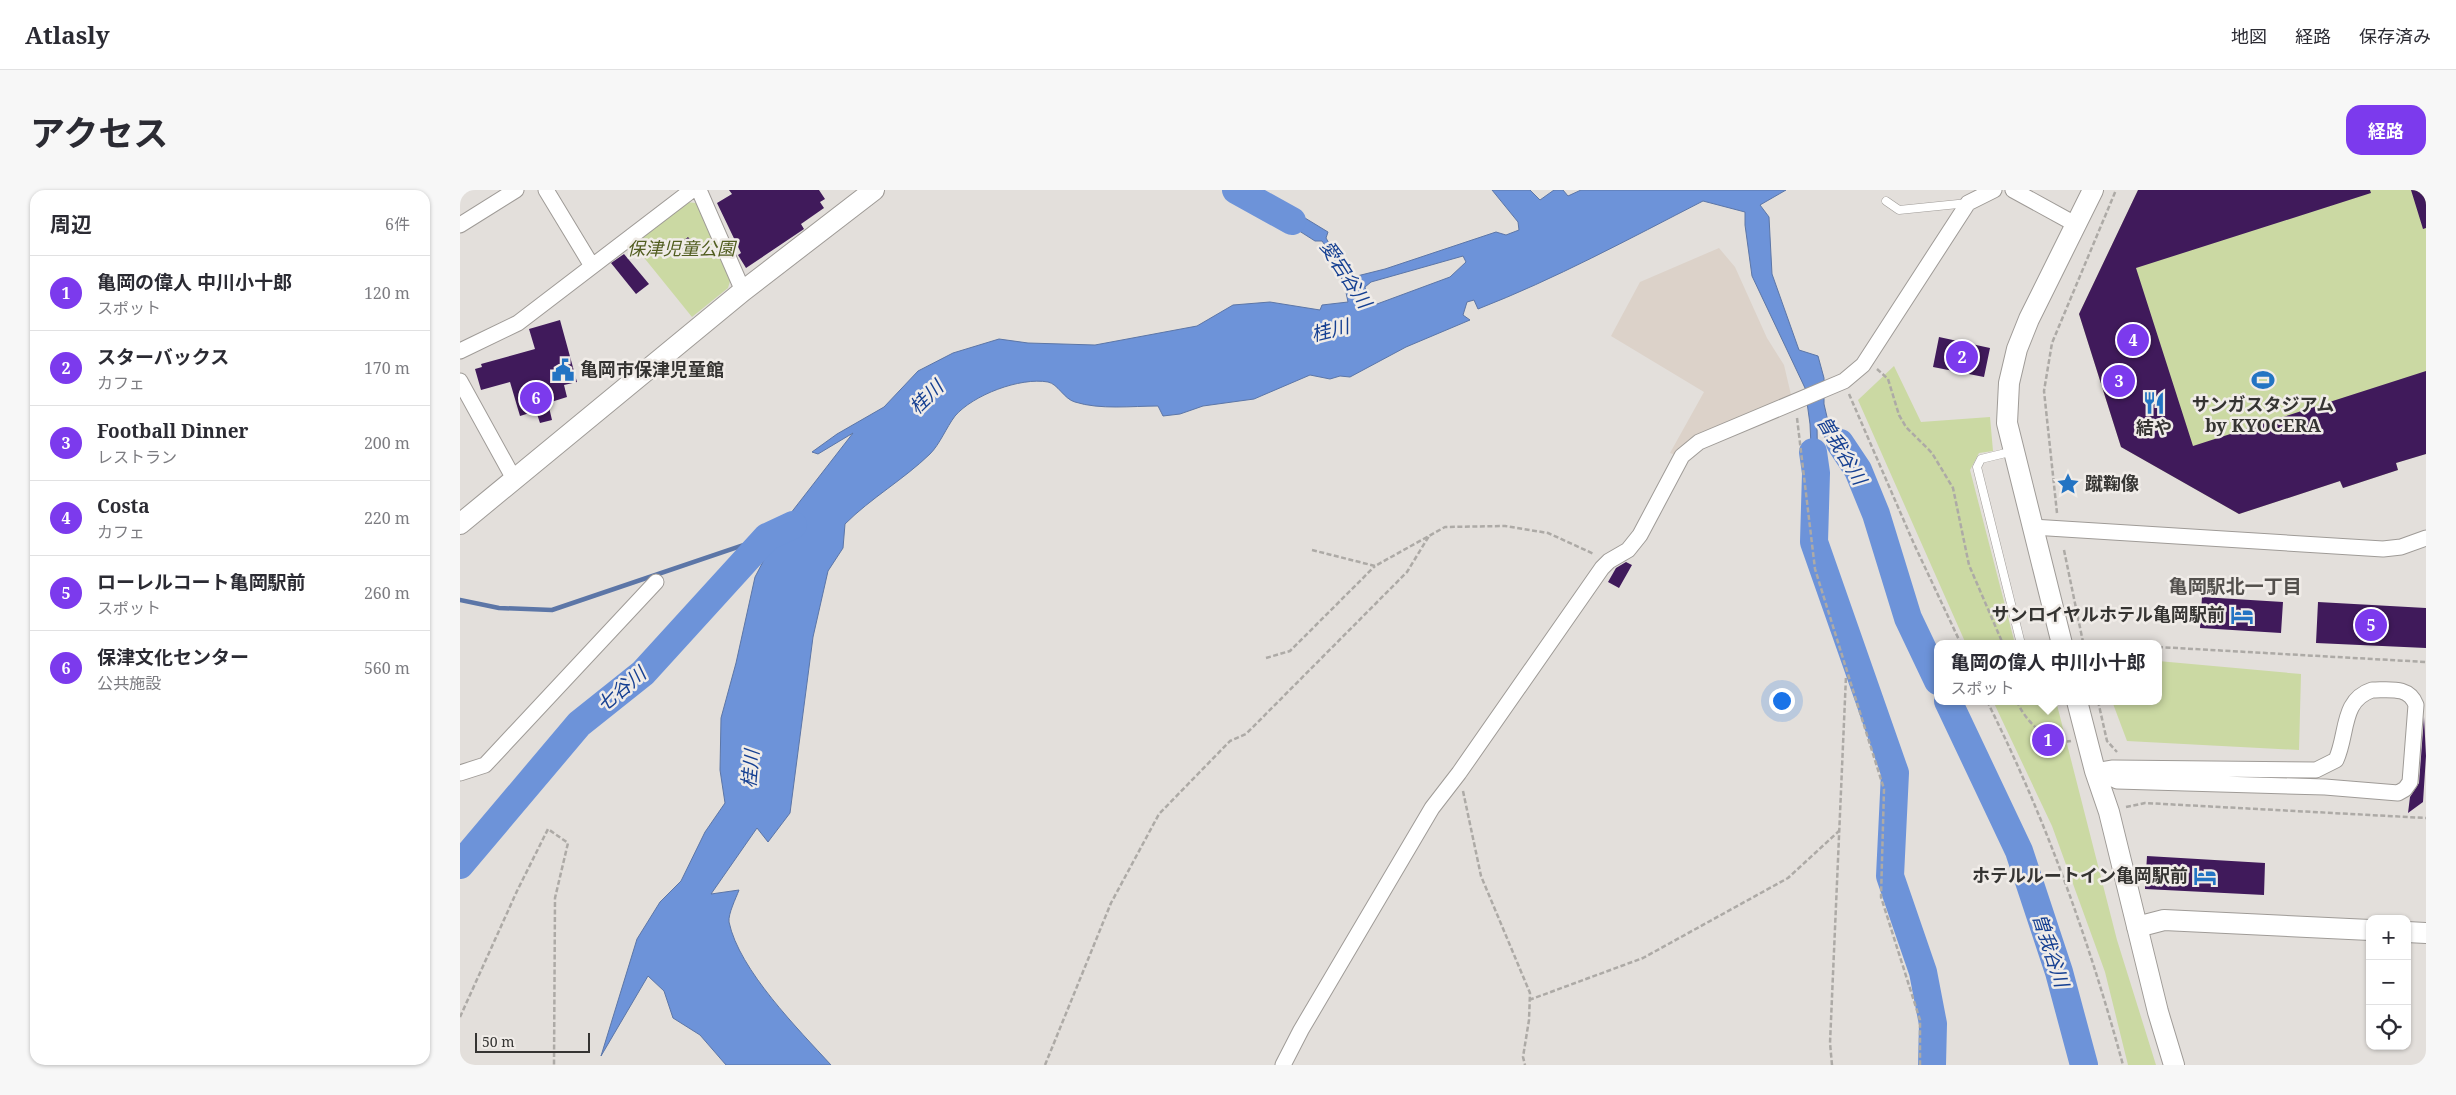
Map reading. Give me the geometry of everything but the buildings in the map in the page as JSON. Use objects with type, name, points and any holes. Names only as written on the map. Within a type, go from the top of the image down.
[{"type":"street","points":[[460,225],[516,190]]},
{"type":"street","points":[[546,190],[592,266]]},
{"type":"street","points":[[460,350],[518,323],[692,190]]},
{"type":"street","points":[[699,190],[743,291]]},
{"type":"street","points":[[460,524],[743,291],[874,190]]},
{"type":"street","points":[[1284,1065],[1301,1030],[1432,808],[1459,773],[1609,561],[1628,550],[1640,535],[1682,456],[1699,442],[1839,384],[1863,365],[1968,203],[1994,190]]},
{"type":"street","points":[[2013,190],[2075,224]]},
{"type":"street","points":[[2061,640],[2007,423],[2009,383],[2017,349],[2029,319],[2075,224],[2094,190]]},
{"type":"street","points":[[460,381],[514,479]]},
{"type":"street","points":[[2032,527],[2383,549],[2401,547],[2426,538]]},
{"type":"street","points":[[460,773],[485,765],[656,582]]},
{"type":"street","points":[[2372,690],[2404,691],[2412,695],[2416,705],[2410,782],[2405,790],[2398,793],[2325,787],[2118,781],[2095,771],[2114,768],[2316,770],[2336,760],[2351,706],[2360,694],[2372,690]]},
{"type":"street","points":[[2078,705],[2095,771],[2109,812],[2158,1012],[2174,1065]]},
{"type":"street","points":[[2137,927],[2164,920],[2366,930]]},
{"type":"street","points":[[2411,932],[2426,933]]},
{"type":"lane","points":[[1886,201],[1899,210],[1968,203]]},
{"type":"lane","points":[[2014,451],[1981,459],[1977,467],[2020,640]]},
{"type":"path","points":[[2058,517],[2044,391],[2052,343],[2116,190]]},
{"type":"path","points":[[2079,263],[2084,265]]},
{"type":"path","points":[[1880,372],[1888,379],[1902,421],[1932,453],[1953,488],[1969,565],[2001,640]]},
{"type":"path","points":[[1839,384],[1959,640]]},
{"type":"path","points":[[1798,402],[1815,569],[1884,789],[1881,897],[1920,1020],[1920,1065]]},
{"type":"path","points":[[1266,658],[1290,651],[1375,566],[1445,527],[1505,526],[1548,532],[1609,561]]},
{"type":"path","points":[[1045,1065],[1111,903],[1159,814],[1230,740],[1246,734],[1406,572],[1429,536]]},
{"type":"path","points":[[1312,550],[1375,566]]},
{"type":"path","points":[[2064,550],[2083,640]]},
{"type":"path","points":[[2162,647],[2426,662]]},
{"type":"path","points":[[1832,1065],[1830,1043],[1846,672]]},
{"type":"path","points":[[1990,705],[2009,744],[2072,897],[2123,1065]]},
{"type":"path","points":[[2019,705],[2026,717],[2045,734],[2060,740],[2072,740]]},
{"type":"path","points":[[2099,705],[2108,741],[2114,750],[2119,753]]},
{"type":"path","points":[[1459,773],[1481,876],[1530,993],[1523,1057],[1525,1065]]},
{"type":"path","points":[[2122,808],[2145,803],[2426,818]]},
{"type":"path","points":[[460,1017],[517,891],[548,829],[568,843],[555,898],[554,1065]]},
{"type":"path","points":[[1529,1000],[1642,958],[1788,878],[1840,830]]},
{"type":"shaded area","points":[[1719,248],[1735,267],[1767,338],[1784,365],[1792,399],[1676,455],[1670,453],[1704,392],[1611,336],[1640,282]]},
{"type":"green space","name":"サンガスタジアム by KYOCERA","points":[[2138,190],[2426,190],[2426,454],[2396,463],[2398,470],[2343,488],[2340,481],[2239,514],[2121,447],[2079,314]]},
{"type":"green space","name":"保津児童公園","points":[[686,202],[696,203],[731,278],[728,288],[692,317],[633,244]]},
{"type":"green space","points":[[1894,366],[1921,422],[1990,417],[1993,451],[1979,453],[1970,470],[2014,640],[1964,640],[1858,400]]},
{"type":"green space","points":[[2162,661],[2301,674],[2299,750],[2127,741],[2114,705],[2162,705]]},
{"type":"green space","points":[[1995,705],[2057,705],[2117,940],[2156,1065],[2128,1065],[2105,972],[2052,826]]},
{"type":"water","name":"桂川","points":[[1492,190],[1530,190],[1540,200],[1554,190],[1563,190],[1568,196],[1581,190],[1786,190],[1760,205],[1769,217],[1772,274],[1799,350],[1818,356],[1824,378],[1824,404],[1827,417],[1867,473],[1855,476],[1846,461],[1840,459],[1817,426],[1818,489],[1813,490],[1810,424],[1805,388],[1752,276],[1745,212],[1703,201],[1592,258],[1507,297],[1478,309],[1474,300],[1467,302],[1463,315],[1470,320],[1406,347],[1350,377],[1340,376],[1330,379],[1310,375],[1254,399],[1203,406],[1180,414],[1163,416],[1158,406],[1105,407],[1075,402],[1052,383],[1048,382],[1024,382],[998,389],[963,408],[955,416],[930,454],[845,524],[843,548],[828,571],[813,637],[790,813],[768,842],[757,828],[711,894],[739,890],[731,910],[729,922],[745,960],[757,979],[787,1017],[831,1065],[726,1065],[700,1035],[673,1018],[664,991],[648,976],[601,1056],[637,939],[660,902],[681,881],[705,832],[725,803],[720,770],[721,718],[736,663],[755,577],[766,556],[763,555],[712,612],[701,613],[737,567],[787,518],[853,433],[818,454],[812,452],[837,434],[884,407],[918,371],[953,353],[999,339],[1028,343],[1095,345],[1197,326],[1233,305],[1270,302],[1320,310],[1322,305],[1348,302],[1338,270],[1322,241],[1315,241],[1260,206],[1259,199],[1275,205],[1286,215],[1305,218],[1328,232],[1326,238],[1353,277],[1385,269],[1496,232],[1506,235],[1519,230],[1518,222]],"holes":[[[1463,256],[1466,262],[1450,277],[1377,304],[1367,298],[1365,287],[1371,282]]]},
{"type":"waterway","name":"愛宕谷川","points":[[1236,190],[1292,221]]},
{"type":"waterway","name":"曽我谷川","points":[[1840,443],[1858,470],[1876,514],[1908,618],[1934,673]]},
{"type":"waterway","points":[[1813,452],[1816,473],[1814,542],[1895,773],[1890,876],[1923,972],[1933,1024],[1932,1065]]},
{"type":"waterway","name":"七谷川","points":[[460,865],[579,724],[643,673],[767,537],[793,525]]},
{"type":"waterway","points":[[460,600],[499,608],[552,610],[767,537]]},
{"type":"waterway","name":"曽我谷川","points":[[1950,705],[2019,851],[2059,972],[2084,1065]]},
{"type":"place","name":"Costa","points":[[2133,340]]},
{"type":"place","name":"スターバックス","points":[[1962,357]]},
{"type":"place","name":"亀岡市保津児童館","points":[[563,370]]},
{"type":"place","name":"サンガスタジアム by KYOCERA","points":[[2263,380]]},
{"type":"place","name":"Football Dinner","points":[[2119,381]]},
{"type":"place","name":"保津文化センター","points":[[536,398]]},
{"type":"place","name":"結や","points":[[2154,403]]},
{"type":"place","name":"蹴鞠像","points":[[2068,484]]},
{"type":"place","name":"サンロイヤルホテル亀岡駅前","points":[[2242,615]]},
{"type":"place","name":"ローレルコート亀岡駅前","points":[[2371,625]]},
{"type":"place","name":"亀岡の偉人 中川小十郎","points":[[2048,740]]},
{"type":"place","name":"ホテルルートイン亀岡駅前","points":[[2205,876]]},
{"type":"district","name":"亀岡駅北一丁目","points":[[2235,586]]}]
